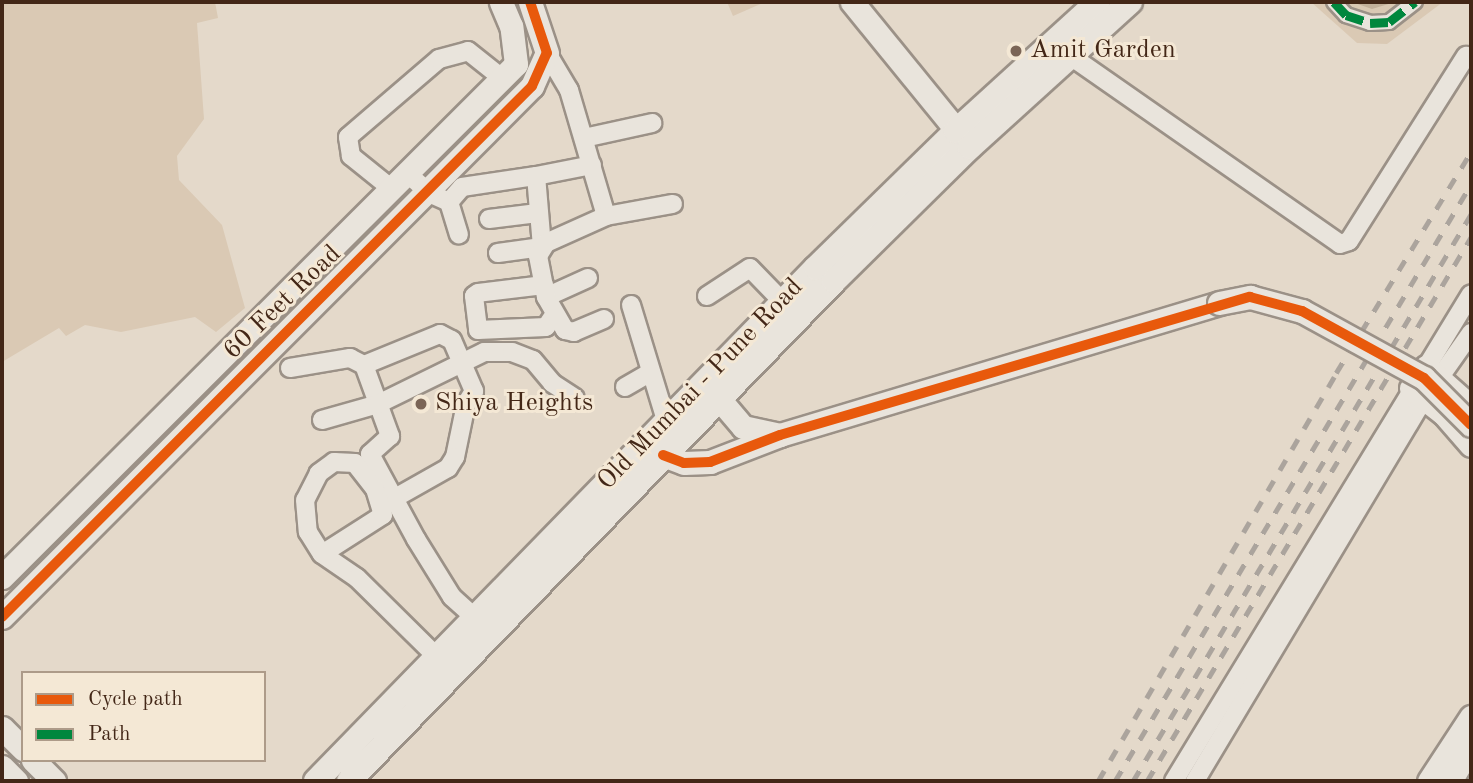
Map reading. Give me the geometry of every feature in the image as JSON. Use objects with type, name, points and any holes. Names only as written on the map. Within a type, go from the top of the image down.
[{"type":"main road","name":"Old Mumbai - Pune Road","points":[[316,781],[387,722],[475,656],[663,455],[783,302],[1063,50],[1130,2]]},
{"type":"main road","name":"Old Mumbai - Pune Road","points":[[1063,50],[1095,3]]},
{"type":"main road","name":"Old Mumbai - Pune Road","points":[[349,781],[387,722],[474,617],[666,421],[712,390],[963,139]]},
{"type":"street","name":"60 Feet Road","points":[[2,577],[516,64],[511,26],[501,2]]},
{"type":"street","points":[[530,2],[547,53],[569,90],[606,216]]},
{"type":"street","points":[[852,2],[963,139]]},
{"type":"street","points":[[1334,2],[1346,15],[1370,23],[1389,22],[1415,2]]},
{"type":"street","points":[[1063,50],[1340,244],[1349,241],[1466,56]]},
{"type":"street","points":[[459,235],[439,198],[351,156],[348,137],[439,59],[468,51],[502,78]]},
{"type":"street","name":"60 Feet Road","points":[[2,617],[278,338],[439,198],[532,86],[547,53]]},
{"type":"street","points":[[584,138],[652,123]]},
{"type":"street","points":[[439,198],[462,187],[592,165]]},
{"type":"street","points":[[536,176],[542,247],[538,256],[545,291],[554,315],[565,330],[574,332],[604,319]]},
{"type":"street","points":[[498,253],[542,247],[606,216],[673,204]]},
{"type":"street","points":[[489,219],[538,213]]},
{"type":"street","points":[[707,296],[750,268],[783,302]]},
{"type":"street","points":[[554,315],[546,327],[478,330],[474,296],[478,293],[545,291],[588,278]]},
{"type":"street","points":[[1195,781],[1424,398],[1440,378],[1451,327],[1471,294]]},
{"type":"street","points":[[663,455],[684,463],[710,462],[780,435],[1219,303],[1250,297],[1302,311],[1424,378],[1471,425]]},
{"type":"street","points":[[631,305],[650,365],[649,373],[666,421]]},
{"type":"street","points":[[261,320],[278,338]]},
{"type":"street","points":[[1174,781],[1424,398],[1470,337],[1451,327]]},
{"type":"street","points":[[364,365],[440,334],[452,340],[474,391],[466,404],[455,457],[448,468],[395,498]]},
{"type":"street","points":[[321,420],[378,404],[484,352],[512,352],[533,360],[552,383],[575,398]]},
{"type":"street","points":[[290,368],[351,358],[364,365],[390,436],[370,454],[452,597],[474,617]]},
{"type":"street","points":[[625,387],[649,373]]},
{"type":"street","points":[[1440,378],[1471,407]]},
{"type":"street","points":[[712,390],[743,427],[780,435]]},
{"type":"street","points":[[1424,398],[1471,445]]},
{"type":"street","points":[[322,554],[383,514],[376,489],[355,463],[328,465],[310,487],[305,521],[322,554],[357,578],[438,658]]},
{"type":"street","points":[[1429,781],[1471,718]]},
{"type":"street","points":[[2,728],[21,748]]},
{"type":"street","points":[[1450,781],[1471,746]]},
{"type":"street","points":[[35,762],[54,781]]},
{"type":"street","points":[[2,767],[16,781]]},
{"type":"street","points":[[1468,781],[1471,776]]},
{"type":"shaded area","points":[[2,2],[215,2],[218,18],[197,23],[204,119],[177,156],[179,180],[222,225],[245,308],[216,332],[195,317],[121,332],[85,325],[66,336],[59,328],[2,362]]},
{"type":"shaded area","points":[[727,2],[765,2],[733,16]]},
{"type":"shaded area","points":[[1311,2],[1443,2],[1387,44],[1357,43]]},
{"type":"shaded area","points":[[1352,2],[1395,2],[1372,9]]},
{"type":"railway","points":[[1098,781],[1336,373],[1471,152]]},
{"type":"railway","points":[[1115,781],[1471,184]]},
{"type":"railway","points":[[1133,781],[1471,214]]},
{"type":"railway","points":[[1147,781],[1471,237]]},
{"type":"marked path","points":[[1334,2],[1346,15],[1370,23],[1389,22],[1415,2]]},
{"type":"cycle path","points":[[2,617],[532,86],[547,53],[530,2]]},
{"type":"cycle path","points":[[663,455],[684,463],[710,462],[780,435],[1250,297],[1302,311],[1424,378],[1471,425]]},
{"type":"place","name":"Amit Garden","points":[[1016,51]]},
{"type":"place","name":"Shiya Heights","points":[[421,404]]}]
